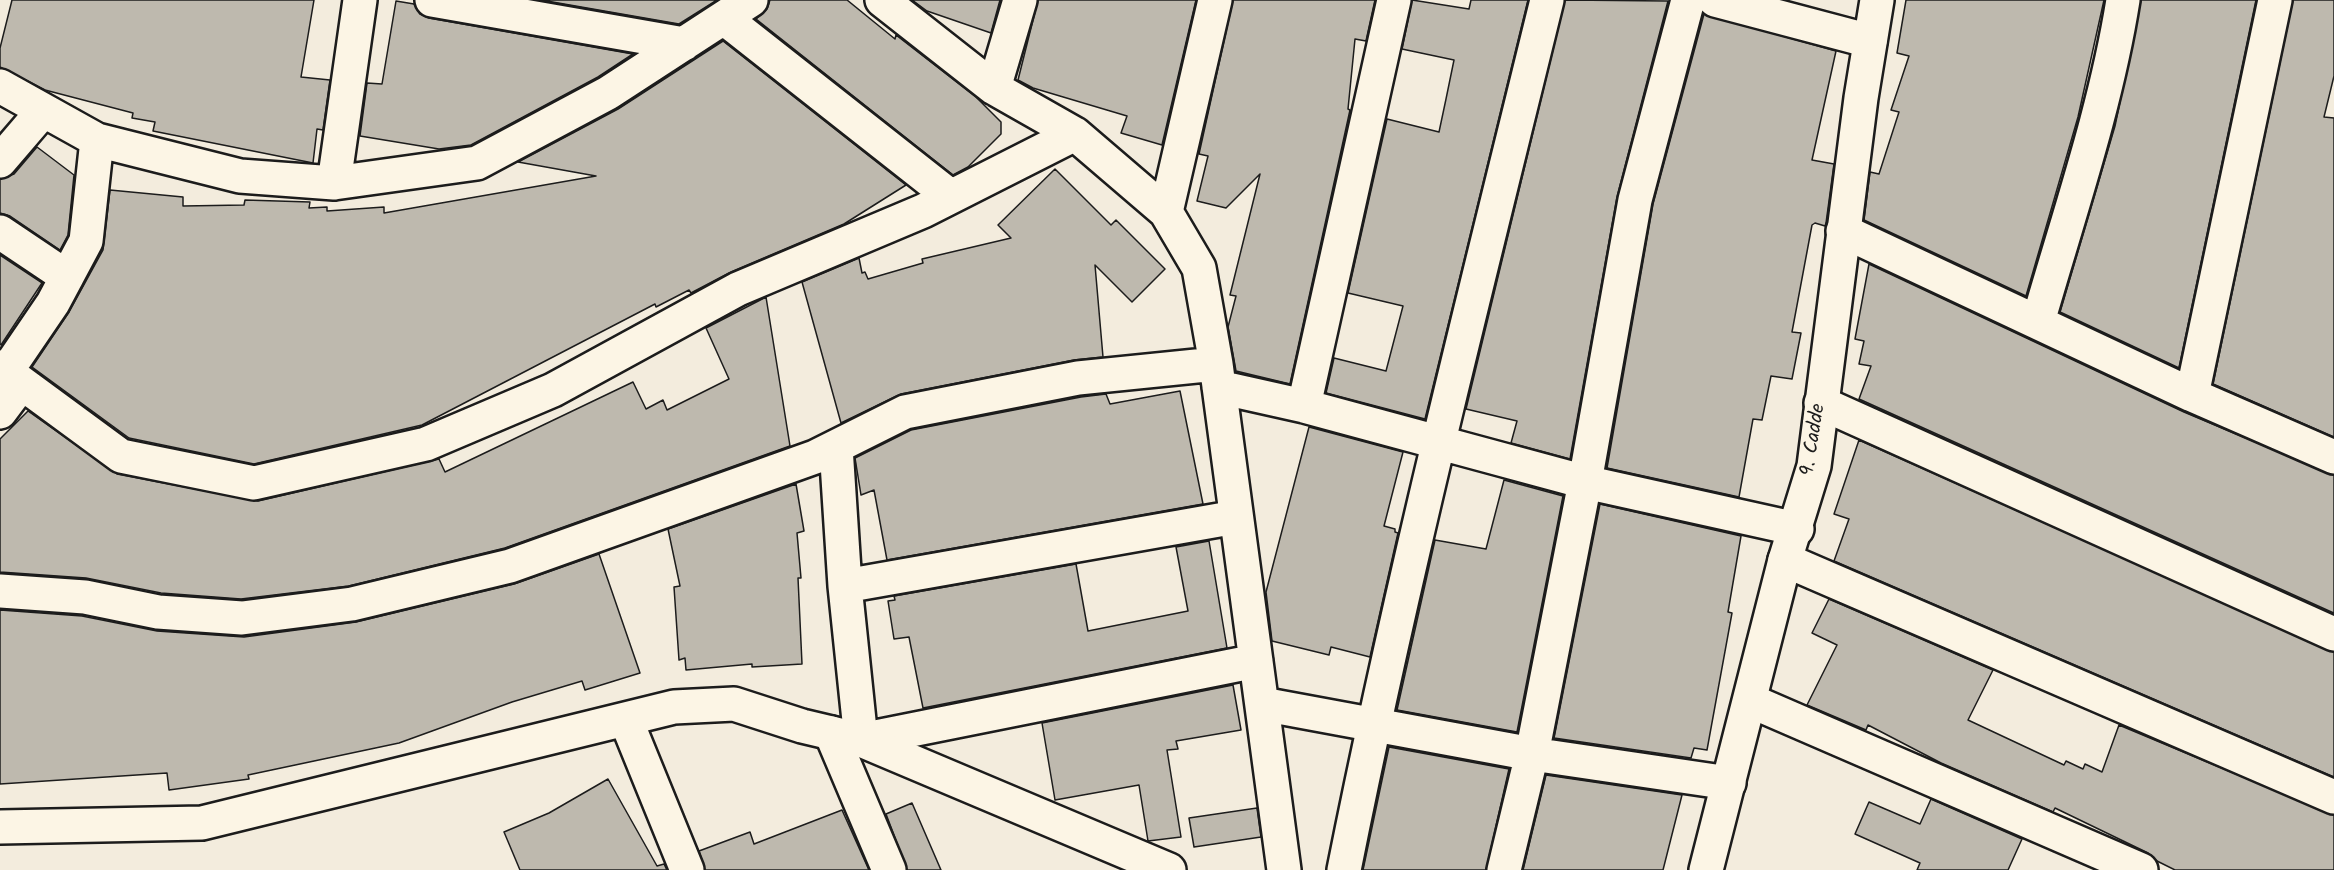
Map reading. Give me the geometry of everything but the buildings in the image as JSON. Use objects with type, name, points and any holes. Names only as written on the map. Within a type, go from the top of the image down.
[{"type":"street","points":[[333,183],[360,0]]},
{"type":"street","points":[[432,0],[684,44]]},
{"type":"street","points":[[0,86],[42,112],[97,140],[240,176],[333,183],[477,163],[608,93],[751,0]]},
{"type":"street","points":[[882,0],[994,88],[1075,134],[1166,212],[1199,268],[1217,376],[1284,870]]},
{"type":"street","points":[[994,88],[1020,0]]},
{"type":"street","points":[[1166,212],[1215,0]]},
{"type":"street","points":[[1304,406],[1394,0]]},
{"type":"street","points":[[1344,870],[1373,724],[1546,0]]},
{"type":"street","points":[[1504,870],[1532,754],[1585,482],[1635,200],[1688,0]]},
{"type":"street","points":[[1715,0],[1870,41]]},
{"type":"street","name":"9. Cadde","points":[[1706,870],[1751,701],[1785,560],[1797,529],[1814,466],[1843,231],[1877,0]]},
{"type":"street","points":[[2038,322],[2086,158],[2119,26],[2123,0]]},
{"type":"street","points":[[2192,395],[2276,0]]},
{"type":"street","points":[[724,18],[950,196]]},
{"type":"street","points":[[0,161],[42,112]]},
{"type":"street","points":[[9,374],[121,456],[254,483],[426,444],[553,390],[738,289],[923,211],[1075,134]]},
{"type":"street","points":[[0,412],[9,374],[53,303],[86,241],[97,140]]},
{"type":"street","points":[[1843,231],[2192,395],[2334,458]]},
{"type":"street","points":[[0,232],[67,277]]},
{"type":"street","points":[[0,591],[85,597],[158,612],[242,618],[352,604],[510,566],[815,457],[905,412],[1078,378],[1217,376],[1304,406],[1585,482],[1797,529]]},
{"type":"street","points":[[1821,403],[2334,634]]},
{"type":"street","points":[[836,447],[845,586],[846,736],[889,870]]},
{"type":"street","points":[[845,586],[1236,517]]},
{"type":"street","points":[[1785,560],[2334,797]]},
{"type":"street","points":[[846,736],[1256,661]]},
{"type":"street","points":[[1751,701],[2141,870]]},
{"type":"street","points":[[0,827],[202,823],[626,720],[674,706],[734,704],[846,736],[1169,870]]},
{"type":"street","points":[[1262,704],[1532,754],[1729,783]]},
{"type":"street","points":[[626,720],[687,870]]}]
